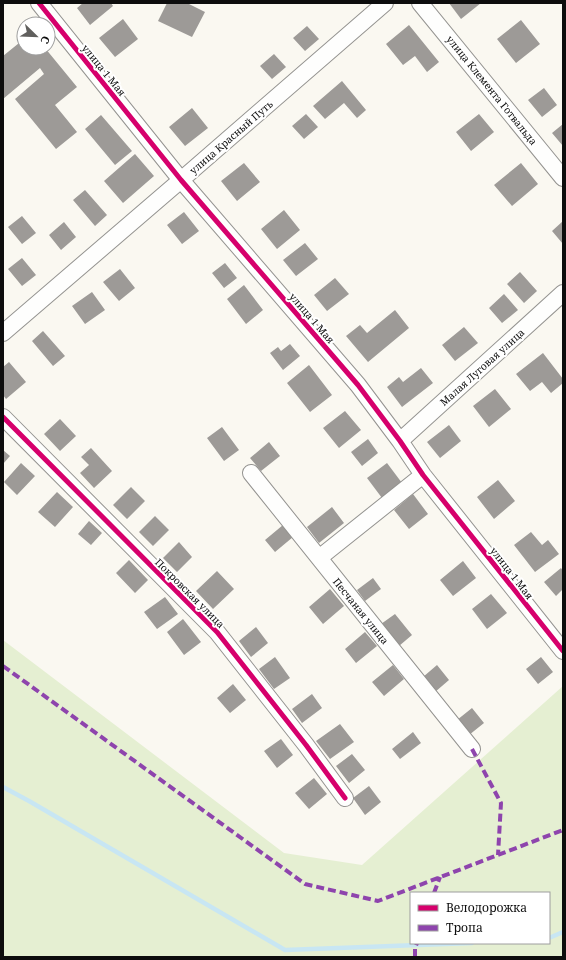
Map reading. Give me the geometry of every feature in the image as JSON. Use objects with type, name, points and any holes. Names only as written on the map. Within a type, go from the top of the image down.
[{"type":"street","name":"улица 1 Мая","points":[[39,3],[182,180],[358,385],[400,440],[423,475],[563,651]]},
{"type":"street","name":"улица Красный Путь","points":[[3,333],[182,180],[385,3]]},
{"type":"street","name":"улица Клемента Готвальда","points":[[420,3],[563,178]]},
{"type":"street","name":"Малая Луговая улица","points":[[400,440],[563,293]]},
{"type":"street","name":"Покровская улица","points":[[3,417],[216,632],[306,745],[345,798]]},
{"type":"street","name":"Песчаная улица","points":[[251,472],[472,749]]},
{"type":"street","points":[[319,558],[423,475]]},
{"type":"green space","points":[[3,640],[284,853],[362,865],[563,686],[563,957],[3,957]]},
{"type":"building","points":[[83,3],[111,3],[113,6],[90,25],[77,8]]},
{"type":"building","points":[[167,3],[187,3],[205,12],[192,37],[158,21]]},
{"type":"building","points":[[449,3],[481,3],[461,19]]},
{"type":"building","points":[[123,19],[138,39],[115,57],[99,38]]},
{"type":"building","points":[[521,20],[540,44],[516,63],[497,39]]},
{"type":"building","points":[[409,25],[439,62],[427,72],[415,56],[403,65],[386,44]]},
{"type":"building","points":[[307,26],[319,39],[305,51],[293,38]]},
{"type":"building","points":[[16,45],[16,56],[52,56],[77,87],[55,105],[77,132],[56,149],[15,99],[44,74],[40,68],[3,99],[3,56]]},
{"type":"building","points":[[274,54],[286,67],[272,79],[260,66]]},
{"type":"building","points":[[342,81],[366,110],[357,118],[344,103],[325,119],[313,106]]},
{"type":"building","points":[[544,88],[557,105],[542,117],[528,100]]},
{"type":"building","points":[[192,108],[208,128],[185,146],[169,127]]},
{"type":"building","points":[[306,114],[318,127],[304,139],[292,126]]},
{"type":"building","points":[[479,114],[494,132],[471,151],[456,132]]},
{"type":"building","points":[[101,115],[132,151],[115,165],[85,129]]},
{"type":"building","points":[[563,124],[563,146],[552,133]]},
{"type":"building","points":[[135,154],[154,176],[123,203],[104,181]]},
{"type":"building","points":[[244,163],[260,182],[237,201],[221,181]]},
{"type":"building","points":[[521,163],[538,184],[512,206],[494,185]]},
{"type":"building","points":[[85,190],[107,215],[95,226],[73,200]]},
{"type":"building","points":[[284,210],[300,230],[277,249],[261,229]]},
{"type":"building","points":[[184,212],[199,231],[182,244],[167,225]]},
{"type":"building","points":[[22,216],[36,233],[22,244],[8,227]]},
{"type":"building","points":[[563,221],[563,244],[552,231]]},
{"type":"building","points":[[64,222],[76,237],[61,250],[49,235]]},
{"type":"building","points":[[305,243],[318,259],[296,276],[283,260]]},
{"type":"building","points":[[22,258],[36,275],[22,286],[8,269]]},
{"type":"building","points":[[225,263],[237,278],[224,288],[212,273]]},
{"type":"building","points":[[120,269],[135,288],[119,301],[103,282]]},
{"type":"building","points":[[520,272],[537,291],[524,303],[507,284]]},
{"type":"building","points":[[335,278],[349,294],[327,311],[314,295]]},
{"type":"building","points":[[244,285],[263,310],[246,324],[227,299]]},
{"type":"building","points":[[92,292],[105,310],[85,324],[72,306]]},
{"type":"building","points":[[504,294],[518,310],[502,323],[489,308]]},
{"type":"building","points":[[395,310],[409,328],[368,362],[346,336],[360,325],[367,333]]},
{"type":"building","points":[[464,327],[478,343],[455,361],[442,345]]},
{"type":"building","points":[[43,331],[65,356],[53,366],[32,341]]},
{"type":"building","points":[[290,344],[300,356],[283,370],[270,353],[278,347],[281,351]]},
{"type":"building","points":[[543,353],[563,379],[563,383],[551,393],[542,382],[530,391],[516,374]]},
{"type":"building","points":[[9,362],[26,382],[6,399],[3,395],[3,367]]},
{"type":"building","points":[[309,365],[332,395],[310,412],[287,383]]},
{"type":"building","points":[[421,368],[433,383],[402,407],[387,387],[399,377],[403,382]]},
{"type":"building","points":[[495,389],[511,409],[489,427],[473,406]]},
{"type":"building","points":[[345,411],[361,430],[339,448],[323,428]]},
{"type":"building","points":[[60,419],[76,436],[60,451],[44,434]]},
{"type":"building","points":[[449,425],[461,441],[440,458],[427,442]]},
{"type":"building","points":[[222,427],[239,450],[224,461],[207,438]]},
{"type":"building","points":[[368,439],[378,453],[362,466],[351,452]]},
{"type":"building","points":[[269,442],[280,456],[261,471],[250,458]]},
{"type":"building","points":[[91,448],[112,471],[94,488],[80,473],[89,465],[81,457]]},
{"type":"building","points":[[3,450],[10,456],[3,464]]},
{"type":"building","points":[[21,463],[35,476],[17,495],[4,482]]},
{"type":"building","points":[[387,463],[402,483],[382,498],[367,478]]},
{"type":"building","points":[[498,480],[515,501],[494,519],[477,497]]},
{"type":"building","points":[[131,487],[145,501],[127,519],[113,505]]},
{"type":"building","points":[[57,492],[73,507],[55,527],[38,512]]},
{"type":"building","points":[[413,494],[428,514],[409,529],[394,510]]},
{"type":"building","points":[[332,507],[344,523],[319,543],[307,527]]},
{"type":"building","points":[[155,516],[169,530],[153,546],[139,532]]},
{"type":"building","points":[[89,521],[102,533],[91,545],[78,534]]},
{"type":"building","points":[[283,525],[293,537],[275,552],[265,540]]},
{"type":"building","points":[[531,532],[542,545],[548,540],[559,554],[535,572],[514,545]]},
{"type":"building","points":[[179,542],[192,557],[177,572],[163,558]]},
{"type":"building","points":[[129,560],[148,580],[135,593],[116,573]]},
{"type":"building","points":[[463,561],[476,578],[453,596],[440,580]]},
{"type":"building","points":[[561,568],[563,571],[563,589],[556,596],[544,582]]},
{"type":"building","points":[[217,571],[234,589],[213,609],[196,591]]},
{"type":"building","points":[[373,578],[381,589],[365,601],[357,590]]},
{"type":"building","points":[[330,589],[344,606],[323,624],[309,607]]},
{"type":"building","points":[[491,594],[507,613],[487,629],[472,609]]},
{"type":"building","points":[[165,597],[178,614],[157,629],[144,612]]},
{"type":"building","points":[[395,614],[412,635],[399,646],[381,624]]},
{"type":"building","points":[[183,619],[201,642],[184,655],[167,632]]},
{"type":"building","points":[[256,627],[268,643],[251,657],[239,641]]},
{"type":"building","points":[[365,632],[377,646],[356,663],[345,649]]},
{"type":"building","points":[[275,657],[290,678],[274,689],[259,669]]},
{"type":"building","points":[[541,657],[553,672],[538,684],[526,669]]},
{"type":"building","points":[[393,665],[404,679],[384,696],[372,682]]},
{"type":"building","points":[[437,665],[449,680],[435,692],[423,677]]},
{"type":"building","points":[[233,684],[246,700],[230,713],[217,698]]},
{"type":"building","points":[[312,694],[322,708],[302,723],[292,709]]},
{"type":"building","points":[[472,708],[484,723],[469,735],[457,720]]},
{"type":"building","points":[[340,724],[354,742],[330,759],[316,741]]},
{"type":"building","points":[[413,732],[421,743],[400,759],[392,749]]},
{"type":"building","points":[[281,739],[293,755],[277,768],[264,751]]},
{"type":"building","points":[[352,754],[365,770],[349,783],[336,766]]},
{"type":"building","points":[[314,778],[327,794],[309,809],[295,793]]},
{"type":"building","points":[[369,786],[381,802],[365,815],[353,798]]},
{"type":"waterway","points":[[3,787],[285,950],[445,944]]},
{"type":"waterway","points":[[550,938],[563,932]]},
{"type":"marked path","points":[[3,666],[305,884],[378,901],[563,830]]},
{"type":"marked path","points":[[472,749],[501,803],[498,855]]},
{"type":"marked path","points":[[434,892],[440,877]]},
{"type":"marked path","points":[[415,957],[417,944]]},
{"type":"cycle path","points":[[39,3],[181,180],[358,385],[400,441],[423,475],[563,651]]},
{"type":"cycle path","points":[[3,417],[217,632],[306,745],[345,798]]}]
